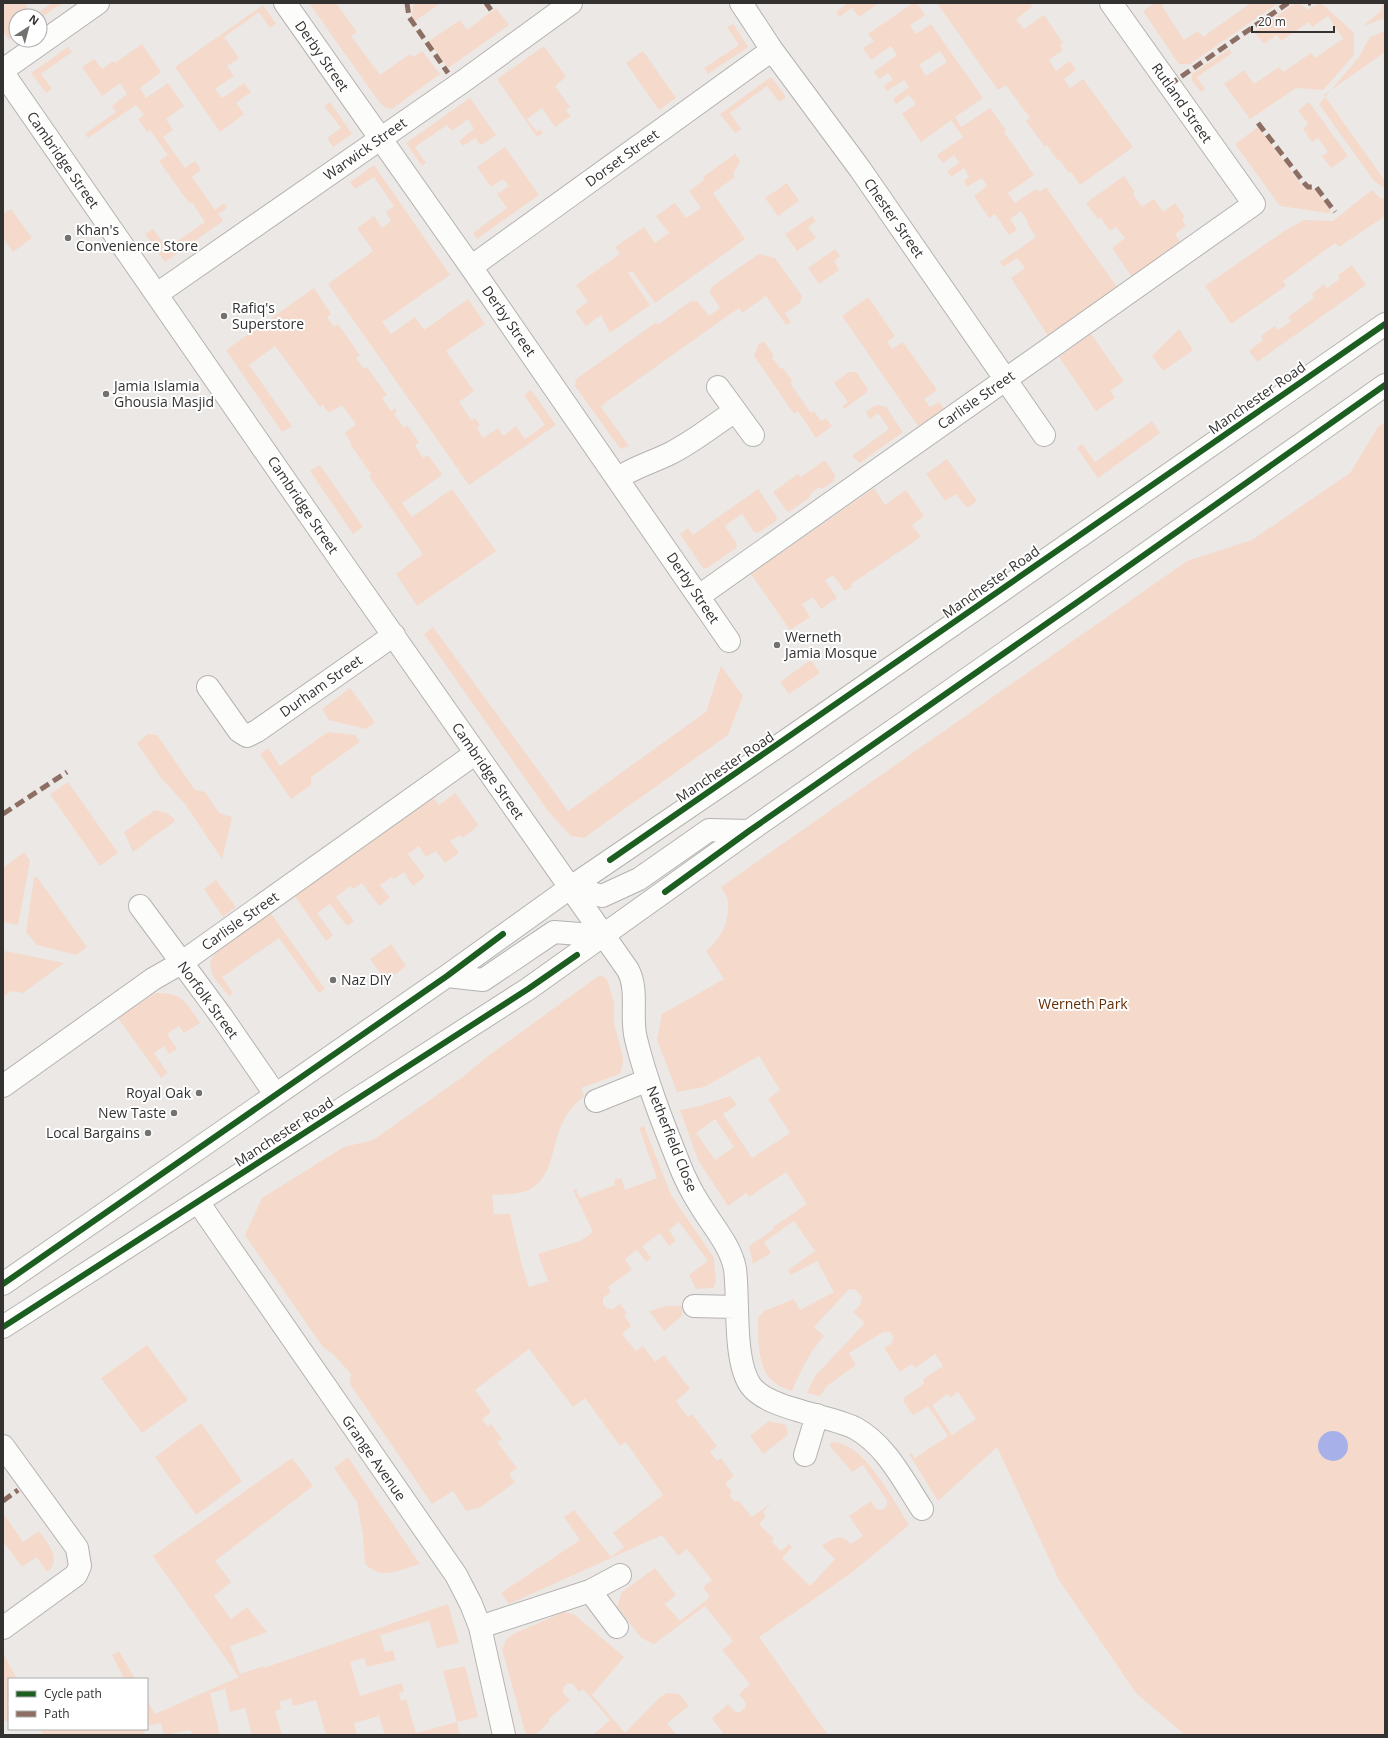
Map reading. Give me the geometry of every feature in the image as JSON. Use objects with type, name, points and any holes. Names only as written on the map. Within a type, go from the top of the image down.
[{"type":"main road","points":[[3,72],[98,3]]},
{"type":"main road","name":"Derby Street","points":[[285,3],[618,478],[729,641]]},
{"type":"main road","name":"Warwick Street","points":[[158,294],[571,3]]},
{"type":"main road","name":"Chester Street","points":[[741,3],[772,50],[860,169],[1044,435]]},
{"type":"main road","name":"Rutland Street","points":[[1111,3],[1254,204]]},
{"type":"main road","name":"Dorset Street","points":[[471,267],[772,50]]},
{"type":"main road","name":"Cambridge Street","points":[[3,72],[476,753],[605,936]]},
{"type":"main road","name":"Carlisle Street","points":[[699,596],[1254,204]]},
{"type":"main road","name":"Manchester Road","points":[[3,1284],[447,976],[571,887],[793,735],[1385,324]]},
{"type":"main road","name":"Manchester Road","points":[[3,1327],[522,993],[605,936],[749,831],[1385,385]]},
{"type":"main road","points":[[718,387],[753,435]]},
{"type":"main road","points":[[618,478],[630,470],[671,453],[698,437],[735,411]]},
{"type":"main road","name":"Durham Street","points":[[208,688],[239,731],[247,736],[257,731],[394,635]]},
{"type":"main road","name":"Carlisle Street","points":[[3,1086],[153,979],[181,963],[476,753]]},
{"type":"main road","points":[[571,887],[602,896],[639,879],[709,830],[749,831]]},
{"type":"main road","name":"Norfolk Street","points":[[140,906],[222,1017],[275,1094]]},
{"type":"main road","points":[[447,976],[483,980],[554,932],[605,936]]},
{"type":"main road","name":"Netherfield Close","points":[[605,936],[628,970],[633,981],[633,1019],[636,1037],[648,1080],[687,1184],[716,1229],[726,1247],[734,1268],[740,1347],[745,1373],[750,1386],[760,1395],[775,1402],[838,1421],[850,1426],[874,1441],[888,1456],[922,1509]]},
{"type":"main road","name":"Netherfield Close","points":[[596,1100],[648,1080]]},
{"type":"main road","name":"Grange Avenue","points":[[198,1202],[456,1575],[471,1604],[480,1627],[504,1735]]},
{"type":"main road","points":[[694,1306],[736,1307]]},
{"type":"main road","points":[[805,1455],[817,1415]]},
{"type":"main road","points":[[3,1446],[77,1548],[80,1566],[76,1575],[3,1628]]},
{"type":"main road","points":[[480,1627],[590,1591],[620,1575]]},
{"type":"main road","points":[[590,1591],[617,1627]]},
{"type":"green space","points":[[5,3],[25,3],[28,8],[8,8],[8,38],[3,31],[3,5]]},
{"type":"green space","points":[[52,3],[63,3],[48,13],[48,8],[45,8]]},
{"type":"green space","points":[[309,3],[336,3],[357,32],[351,36],[380,75],[410,54],[413,57],[422,51],[440,74],[392,109],[386,108],[380,103]]},
{"type":"green space","points":[[416,3],[441,3],[415,21],[412,17],[413,5]]},
{"type":"green space","points":[[848,3],[879,3],[859,17],[852,8],[839,17],[836,12]]},
{"type":"green space","points":[[913,3],[917,3],[925,15],[910,25],[916,34],[931,24],[983,98],[955,117],[961,127],[990,108],[1006,130],[1004,132],[1034,175],[1008,193],[1015,203],[1036,189],[1039,192],[1046,187],[1117,287],[1048,336],[1011,278],[1025,268],[1017,258],[1003,267],[1000,262],[1036,237],[1027,223],[1028,222],[1021,211],[1010,219],[1017,230],[1009,235],[995,214],[989,218],[974,196],[987,186],[982,178],[967,187],[964,181],[969,177],[964,168],[951,177],[947,171],[959,163],[954,155],[943,163],[937,155],[963,137],[951,120],[921,142],[902,114],[916,104],[909,95],[896,104],[893,99],[909,87],[904,80],[887,91],[884,86],[893,79],[888,73],[879,79],[874,72],[897,55],[891,46],[871,60],[863,48],[874,41],[868,34]],"holes":[[[940,51],[947,62],[926,76],[919,65]]]},
{"type":"green space","points":[[937,3],[1030,3],[1032,7],[1016,19],[1024,29],[1044,15],[1063,43],[1060,46],[1063,50],[1049,60],[1056,71],[1070,61],[1076,70],[1064,79],[1070,88],[1083,79],[1133,147],[1080,185],[1071,172],[1069,173],[1059,159],[1057,160],[1047,145],[1045,147],[1026,121],[1030,118],[1006,85],[998,90]]},
{"type":"green space","points":[[1155,3],[1165,3],[1162,6],[1184,40],[1198,31],[1203,37],[1251,3],[1277,4],[1190,64],[1179,64],[1143,11]]},
{"type":"green space","points":[[1321,3],[1354,33],[1354,55],[1323,90],[1296,88],[1250,119],[1224,84],[1244,70],[1254,84],[1279,67],[1283,72],[1311,53],[1315,58],[1343,39],[1328,16],[1312,27],[1309,22],[1281,41],[1277,35],[1264,44],[1254,32],[1294,4],[1301,4],[1307,10]]},
{"type":"green space","points":[[1383,3],[1385,3],[1385,18],[1363,26],[1381,11]]},
{"type":"green space","points":[[263,5],[276,24],[270,28],[259,12],[224,37],[239,58],[227,66],[234,76],[215,89],[222,98],[244,83],[251,92],[236,103],[244,114],[220,132],[175,67]]},
{"type":"green space","points":[[496,8],[509,25],[448,68],[429,41],[460,20],[467,30]]},
{"type":"green space","points":[[733,24],[748,47],[708,74],[704,68],[739,45],[727,27]]},
{"type":"green space","points":[[1385,31],[1385,52],[1331,90],[1359,57],[1370,37]]},
{"type":"green space","points":[[142,44],[161,72],[140,88],[146,98],[168,83],[184,106],[166,119],[173,130],[163,137],[185,168],[195,161],[201,170],[192,177],[215,210],[224,203],[227,208],[218,214],[223,221],[165,262],[145,234],[153,229],[167,248],[205,222],[192,202],[189,203],[159,161],[168,155],[150,130],[147,132],[138,119],[144,115],[136,105],[88,138],[85,134],[116,112],[112,106],[127,94],[120,83],[102,96],[82,67],[94,59],[102,69],[113,61],[115,63]]},
{"type":"green space","points":[[544,46],[566,77],[555,86],[570,107],[566,110],[571,116],[555,127],[542,108],[527,119],[537,132],[540,129],[543,133],[537,137],[497,79]]},
{"type":"green space","points":[[68,47],[72,52],[41,74],[52,89],[46,93],[31,73]]},
{"type":"green space","points":[[1229,49],[1232,53],[1197,77],[1205,89],[1201,92],[1192,80],[1192,74]]},
{"type":"green space","points":[[643,51],[676,98],[659,110],[626,63]]},
{"type":"green space","points":[[771,77],[786,97],[779,102],[767,86],[730,113],[741,129],[735,133],[720,114]]},
{"type":"green space","points":[[1325,97],[1385,181],[1384,188],[1374,181],[1319,104]]},
{"type":"green space","points":[[470,98],[496,135],[481,145],[475,138],[463,146],[459,141],[474,129],[468,119],[452,131],[447,125],[415,147],[426,163],[422,166],[406,143]]},
{"type":"green space","points":[[330,102],[352,134],[333,147],[327,138],[341,128],[324,106]]},
{"type":"green space","points":[[1309,102],[1348,156],[1331,168],[1322,156],[1328,152],[1318,138],[1312,142],[1303,129],[1308,124],[1298,110]]},
{"type":"green space","points":[[1258,127],[1304,188],[1316,190],[1331,211],[1328,213],[1280,206],[1235,144]]},
{"type":"green space","points":[[505,147],[539,195],[477,239],[473,233],[507,208],[497,194],[509,186],[503,179],[491,187],[477,167]]},
{"type":"green space","points":[[735,154],[740,161],[733,174],[735,177],[713,193],[745,239],[655,303],[632,271],[628,273],[650,305],[610,333],[601,315],[586,326],[575,311],[588,302],[576,285],[620,254],[615,247],[644,227],[655,243],[669,233],[656,216],[675,203],[686,218],[701,208],[689,191],[704,180],[703,177]]},
{"type":"green space","points":[[374,165],[450,275],[382,322],[391,334],[415,317],[424,330],[468,299],[485,324],[446,351],[474,391],[459,402],[472,421],[475,418],[480,425],[477,428],[483,438],[498,428],[503,436],[516,426],[525,439],[545,425],[524,395],[531,390],[556,425],[469,485],[328,284],[373,251],[357,228],[374,216],[382,228],[391,221],[386,212],[394,206],[374,177],[355,189],[350,182]]},
{"type":"green space","points":[[1124,176],[1135,192],[1133,194],[1142,207],[1154,199],[1163,212],[1175,203],[1185,217],[1182,220],[1186,226],[1175,234],[1181,243],[1131,276],[1112,248],[1125,238],[1116,227],[1110,231],[1100,217],[1098,219],[1086,203]]},
{"type":"green space","points":[[787,183],[799,201],[778,216],[765,198]]},
{"type":"green space","points":[[1372,190],[1379,197],[1385,199],[1385,216],[1339,247],[1335,243],[1283,281],[1286,286],[1231,324],[1205,286],[1283,232],[1304,220],[1333,221]]},
{"type":"green space","points":[[11,209],[32,238],[13,252],[3,238],[3,214]]},
{"type":"green space","points":[[812,216],[816,221],[808,227],[816,238],[797,251],[785,234]]},
{"type":"green space","points":[[835,249],[840,256],[834,261],[839,270],[819,284],[808,268]]},
{"type":"green space","points":[[759,254],[775,258],[802,296],[800,303],[785,313],[791,322],[786,325],[766,296],[742,313],[739,308],[606,402],[601,407],[629,446],[622,449],[619,447],[575,386],[576,379],[655,323],[659,324],[691,301],[698,302],[709,316],[720,308],[710,293],[711,287]]},
{"type":"green space","points":[[1352,265],[1366,285],[1257,362],[1249,351],[1263,340],[1261,336],[1275,326],[1278,330],[1291,321],[1288,317],[1314,298],[1312,294],[1324,284],[1327,288],[1340,279],[1338,275]]},
{"type":"green space","points":[[314,288],[331,314],[327,317],[334,327],[338,324],[360,355],[356,358],[364,369],[367,367],[387,395],[382,398],[391,411],[395,408],[397,411],[394,414],[404,428],[407,425],[419,442],[415,445],[423,458],[428,455],[442,475],[402,503],[412,517],[452,489],[496,551],[417,606],[396,574],[423,554],[369,476],[371,474],[350,444],[351,443],[345,433],[356,424],[342,405],[329,413],[323,405],[320,407],[275,346],[249,365],[292,426],[282,432],[226,350]]},
{"type":"green space","points":[[868,297],[895,336],[887,342],[892,349],[903,342],[937,390],[924,399],[930,407],[939,402],[944,409],[918,426],[842,316]]},
{"type":"green space","points":[[1179,329],[1193,350],[1163,371],[1152,356]]},
{"type":"green space","points":[[1091,334],[1124,381],[1110,391],[1115,398],[1096,411],[1059,357]]},
{"type":"green space","points":[[764,341],[774,356],[772,358],[781,369],[783,368],[793,382],[790,383],[811,413],[814,411],[821,421],[826,418],[832,426],[816,438],[798,411],[794,414],[754,356],[758,345]]},
{"type":"green space","points":[[849,372],[856,372],[868,389],[866,393],[844,409],[842,406],[848,402],[834,383]]},
{"type":"green space","points":[[879,405],[886,407],[903,432],[860,463],[852,456],[889,429],[878,413],[870,419],[866,412],[874,406]]},
{"type":"green space","points":[[1152,421],[1160,433],[1098,478],[1077,448],[1082,444],[1095,462]]},
{"type":"green space","name":"Werneth Park","points":[[1385,422],[1385,1735],[1185,1735],[1136,1693],[1059,1580],[997,1447],[938,1501],[909,1454],[911,1453],[915,1458],[948,1436],[928,1406],[913,1415],[903,1401],[905,1397],[924,1384],[923,1379],[943,1366],[935,1354],[915,1368],[912,1364],[900,1372],[884,1348],[891,1344],[894,1338],[890,1332],[883,1332],[849,1353],[856,1365],[827,1386],[820,1396],[807,1393],[815,1376],[865,1323],[853,1312],[860,1305],[862,1297],[855,1289],[848,1290],[814,1327],[824,1336],[806,1362],[792,1391],[779,1386],[769,1378],[760,1353],[758,1318],[764,1311],[794,1299],[800,1310],[834,1292],[817,1261],[791,1275],[788,1270],[815,1251],[794,1221],[764,1242],[771,1253],[753,1264],[749,1246],[774,1229],[773,1227],[807,1204],[786,1172],[749,1197],[746,1193],[728,1206],[698,1160],[680,1110],[700,1106],[730,1096],[737,1105],[723,1114],[752,1158],[790,1133],[768,1099],[780,1090],[759,1056],[704,1087],[677,1092],[657,1040],[662,1014],[724,979],[706,951],[720,935],[728,916],[728,901],[721,887],[1187,561],[1252,540],[1350,473],[1378,427]],"holes":[[[715,1119],[734,1147],[715,1160],[696,1133]],[[958,1392],[976,1419],[952,1435],[932,1405],[948,1394],[950,1398]]]},
{"type":"green space","points":[[947,459],[977,501],[967,508],[956,494],[945,501],[926,474]]},
{"type":"green space","points":[[825,460],[835,475],[834,481],[822,489],[819,487],[811,493],[810,497],[789,512],[786,510],[773,492],[798,474],[801,477]]},
{"type":"green space","points":[[320,465],[363,527],[353,534],[310,471]]},
{"type":"green space","points":[[874,488],[885,505],[906,490],[924,516],[912,525],[921,537],[851,584],[852,587],[845,591],[833,575],[825,580],[837,598],[821,609],[813,597],[802,604],[810,617],[790,630],[751,574]]},
{"type":"green space","points":[[758,489],[777,517],[776,521],[758,533],[754,532],[742,514],[725,526],[737,544],[736,548],[707,568],[703,568],[680,534],[688,528],[693,535]]},
{"type":"green space","points":[[433,627],[568,811],[706,712],[721,666],[743,696],[728,735],[584,838],[571,836],[548,811],[424,634]]},
{"type":"green space","points":[[811,660],[820,673],[789,694],[780,682]]},
{"type":"green space","points":[[350,688],[375,722],[366,729],[329,720],[322,709]]},
{"type":"green space","points":[[328,732],[355,735],[360,742],[311,777],[311,785],[291,799],[260,754],[268,748],[280,766]]},
{"type":"green space","points":[[148,734],[157,735],[195,790],[205,792],[219,813],[232,817],[222,859],[185,804],[161,778],[137,743]]},
{"type":"green space","points":[[68,782],[118,853],[100,866],[50,794]]},
{"type":"green space","points":[[455,793],[478,824],[477,827],[462,838],[460,835],[450,841],[459,853],[445,863],[436,851],[426,857],[419,846],[408,854],[425,877],[413,886],[404,872],[394,879],[392,877],[380,885],[390,898],[379,906],[362,883],[353,889],[350,886],[336,897],[354,921],[347,926],[330,904],[317,913],[333,935],[326,941],[294,895],[433,797],[439,805]]},
{"type":"green space","points":[[155,810],[164,812],[175,821],[133,852],[124,832]]},
{"type":"green space","points":[[24,852],[30,861],[18,925],[3,922],[3,868]]},
{"type":"green space","points":[[37,877],[87,947],[76,955],[37,945],[26,932],[34,878]]},
{"type":"green space","points":[[216,880],[236,907],[223,917],[204,889]]},
{"type":"green space","points":[[270,912],[325,989],[319,993],[279,938],[222,977],[233,993],[229,996],[213,976],[210,965],[215,954]]},
{"type":"green space","points":[[391,944],[406,966],[386,981],[370,959]]},
{"type":"green space","points":[[5,951],[64,963],[23,993],[11,991],[3,997],[3,963]]},
{"type":"green space","points":[[600,975],[607,979],[614,1003],[614,1023],[623,1057],[622,1068],[619,1074],[581,1088],[584,1096],[568,1113],[564,1120],[551,1160],[542,1178],[535,1186],[526,1191],[514,1194],[492,1195],[494,1214],[510,1214],[521,1262],[529,1287],[548,1281],[538,1254],[580,1241],[593,1232],[573,1190],[576,1189],[580,1198],[615,1185],[614,1180],[621,1178],[625,1190],[657,1178],[639,1128],[644,1126],[671,1195],[714,1258],[716,1283],[713,1288],[696,1289],[689,1275],[708,1261],[679,1222],[669,1230],[676,1241],[669,1246],[660,1233],[642,1246],[651,1258],[646,1262],[637,1250],[625,1259],[632,1270],[608,1287],[611,1292],[603,1298],[603,1304],[607,1308],[613,1309],[620,1304],[627,1313],[624,1316],[631,1326],[622,1334],[636,1351],[643,1346],[655,1362],[664,1355],[690,1389],[676,1401],[688,1417],[692,1414],[717,1446],[710,1452],[717,1461],[721,1458],[734,1476],[725,1483],[731,1491],[730,1496],[734,1501],[739,1501],[752,1517],[771,1503],[763,1512],[766,1516],[759,1524],[774,1539],[772,1542],[781,1551],[789,1544],[792,1547],[782,1558],[810,1586],[835,1559],[822,1546],[836,1538],[844,1539],[851,1544],[863,1536],[849,1516],[871,1501],[876,1509],[882,1510],[887,1506],[887,1500],[863,1465],[852,1472],[829,1445],[832,1442],[844,1445],[855,1451],[866,1462],[886,1488],[909,1525],[850,1574],[759,1637],[828,1735],[720,1735],[723,1733],[712,1718],[728,1704],[734,1711],[739,1713],[745,1708],[746,1703],[739,1694],[750,1684],[722,1650],[733,1641],[705,1606],[654,1644],[641,1638],[617,1606],[622,1592],[655,1568],[676,1595],[665,1604],[680,1621],[710,1597],[703,1587],[712,1580],[687,1549],[678,1556],[662,1535],[509,1604],[501,1593],[580,1540],[564,1517],[574,1510],[611,1557],[624,1547],[613,1533],[663,1495],[626,1442],[620,1446],[585,1398],[573,1407],[529,1349],[475,1390],[491,1412],[482,1419],[488,1427],[491,1424],[502,1439],[497,1442],[517,1468],[509,1474],[515,1482],[481,1507],[466,1511],[453,1491],[432,1504],[350,1384],[351,1374],[333,1354],[323,1347],[245,1235],[262,1198],[344,1147],[373,1140],[464,1076],[488,1056]]},
{"type":"green space","points":[[155,993],[164,993],[178,997],[187,1004],[200,1023],[184,1033],[179,1026],[167,1034],[177,1049],[169,1054],[164,1046],[154,1053],[168,1073],[161,1078],[118,1018]]},
{"type":"green space","points":[[666,1306],[682,1306],[682,1316],[664,1331],[649,1311]]},
{"type":"green space","points":[[147,1345],[188,1400],[142,1433],[101,1378]]},
{"type":"green space","points":[[769,1421],[786,1425],[788,1435],[763,1454],[750,1436]]},
{"type":"green space","points":[[201,1423],[242,1481],[196,1515],[155,1457]]},
{"type":"green space","points":[[348,1457],[420,1564],[391,1573],[385,1573],[378,1572],[365,1564],[363,1536],[357,1502],[334,1468]]},
{"type":"green space","points":[[292,1458],[313,1486],[215,1561],[231,1582],[214,1596],[231,1619],[247,1607],[267,1632],[230,1646],[240,1674],[263,1666],[264,1668],[448,1604],[459,1643],[437,1648],[429,1621],[380,1635],[385,1652],[393,1650],[396,1660],[367,1667],[364,1658],[350,1662],[360,1696],[402,1683],[404,1692],[399,1693],[401,1701],[406,1699],[416,1733],[457,1722],[460,1735],[385,1735],[379,1716],[354,1723],[357,1735],[326,1735],[316,1700],[293,1706],[291,1698],[279,1702],[281,1709],[275,1711],[282,1735],[252,1735],[245,1708],[230,1712],[225,1689],[210,1693],[220,1735],[192,1735],[191,1730],[164,1735],[161,1723],[148,1726],[148,1702],[155,1714],[239,1677],[153,1556]]},
{"type":"green space","points":[[3,1513],[23,1542],[39,1531],[54,1556],[52,1567],[47,1572],[37,1557],[22,1567],[3,1541]]},
{"type":"green space","points":[[564,1612],[575,1615],[624,1657],[592,1695],[625,1733],[659,1698],[667,1693],[679,1694],[689,1706],[667,1723],[676,1735],[595,1735],[594,1734],[610,1720],[583,1689],[579,1692],[573,1684],[568,1683],[563,1688],[563,1693],[570,1700],[548,1720],[549,1722],[535,1735],[526,1735],[502,1649],[506,1640],[513,1634]]},
{"type":"green space","points":[[119,1651],[134,1678],[124,1678],[112,1655]]},
{"type":"green space","points":[[3,1653],[16,1678],[8,1678],[8,1720],[3,1722]]},
{"type":"green space","points":[[465,1666],[478,1717],[457,1722],[443,1671]]},
{"type":"green space","points":[[40,1730],[144,1730],[145,1735],[43,1735]]},
{"type":"water","points":[[1333,1431],[1344,1435],[1348,1446],[1344,1457],[1333,1461],[1322,1457],[1318,1446],[1322,1435]]},
{"type":"marked path","points":[[407,3],[409,17],[448,73]]},
{"type":"marked path","points":[[486,3],[491,10]]},
{"type":"marked path","points":[[1169,85],[1288,3]]},
{"type":"marked path","points":[[1258,123],[1305,184],[1308,187],[1316,187],[1335,212]]},
{"type":"marked path","points":[[3,814],[67,772]]},
{"type":"marked path","points":[[3,1501],[18,1490]]},
{"type":"cycle path","points":[[610,860],[1385,324]]},
{"type":"cycle path","points":[[665,892],[749,831],[1385,385]]},
{"type":"cycle path","points":[[3,1284],[447,976],[503,934]]},
{"type":"cycle path","points":[[3,1327],[528,989],[577,955]]},
{"type":"place","name":"Khan's Convenience Store","points":[[68,238]]},
{"type":"place","name":"Rafiq's Superstore","points":[[224,316]]},
{"type":"place","name":"Jamia Islamia Ghousia Masjid","points":[[106,394]]},
{"type":"place","name":"Werneth Jamia Mosque","points":[[777,645]]},
{"type":"place","name":"Naz DIY","points":[[333,980]]},
{"type":"place","name":"Royal Oak","points":[[199,1093]]},
{"type":"place","name":"New Taste","points":[[174,1113]]},
{"type":"place","name":"Local Bargains","points":[[148,1133]]}]
